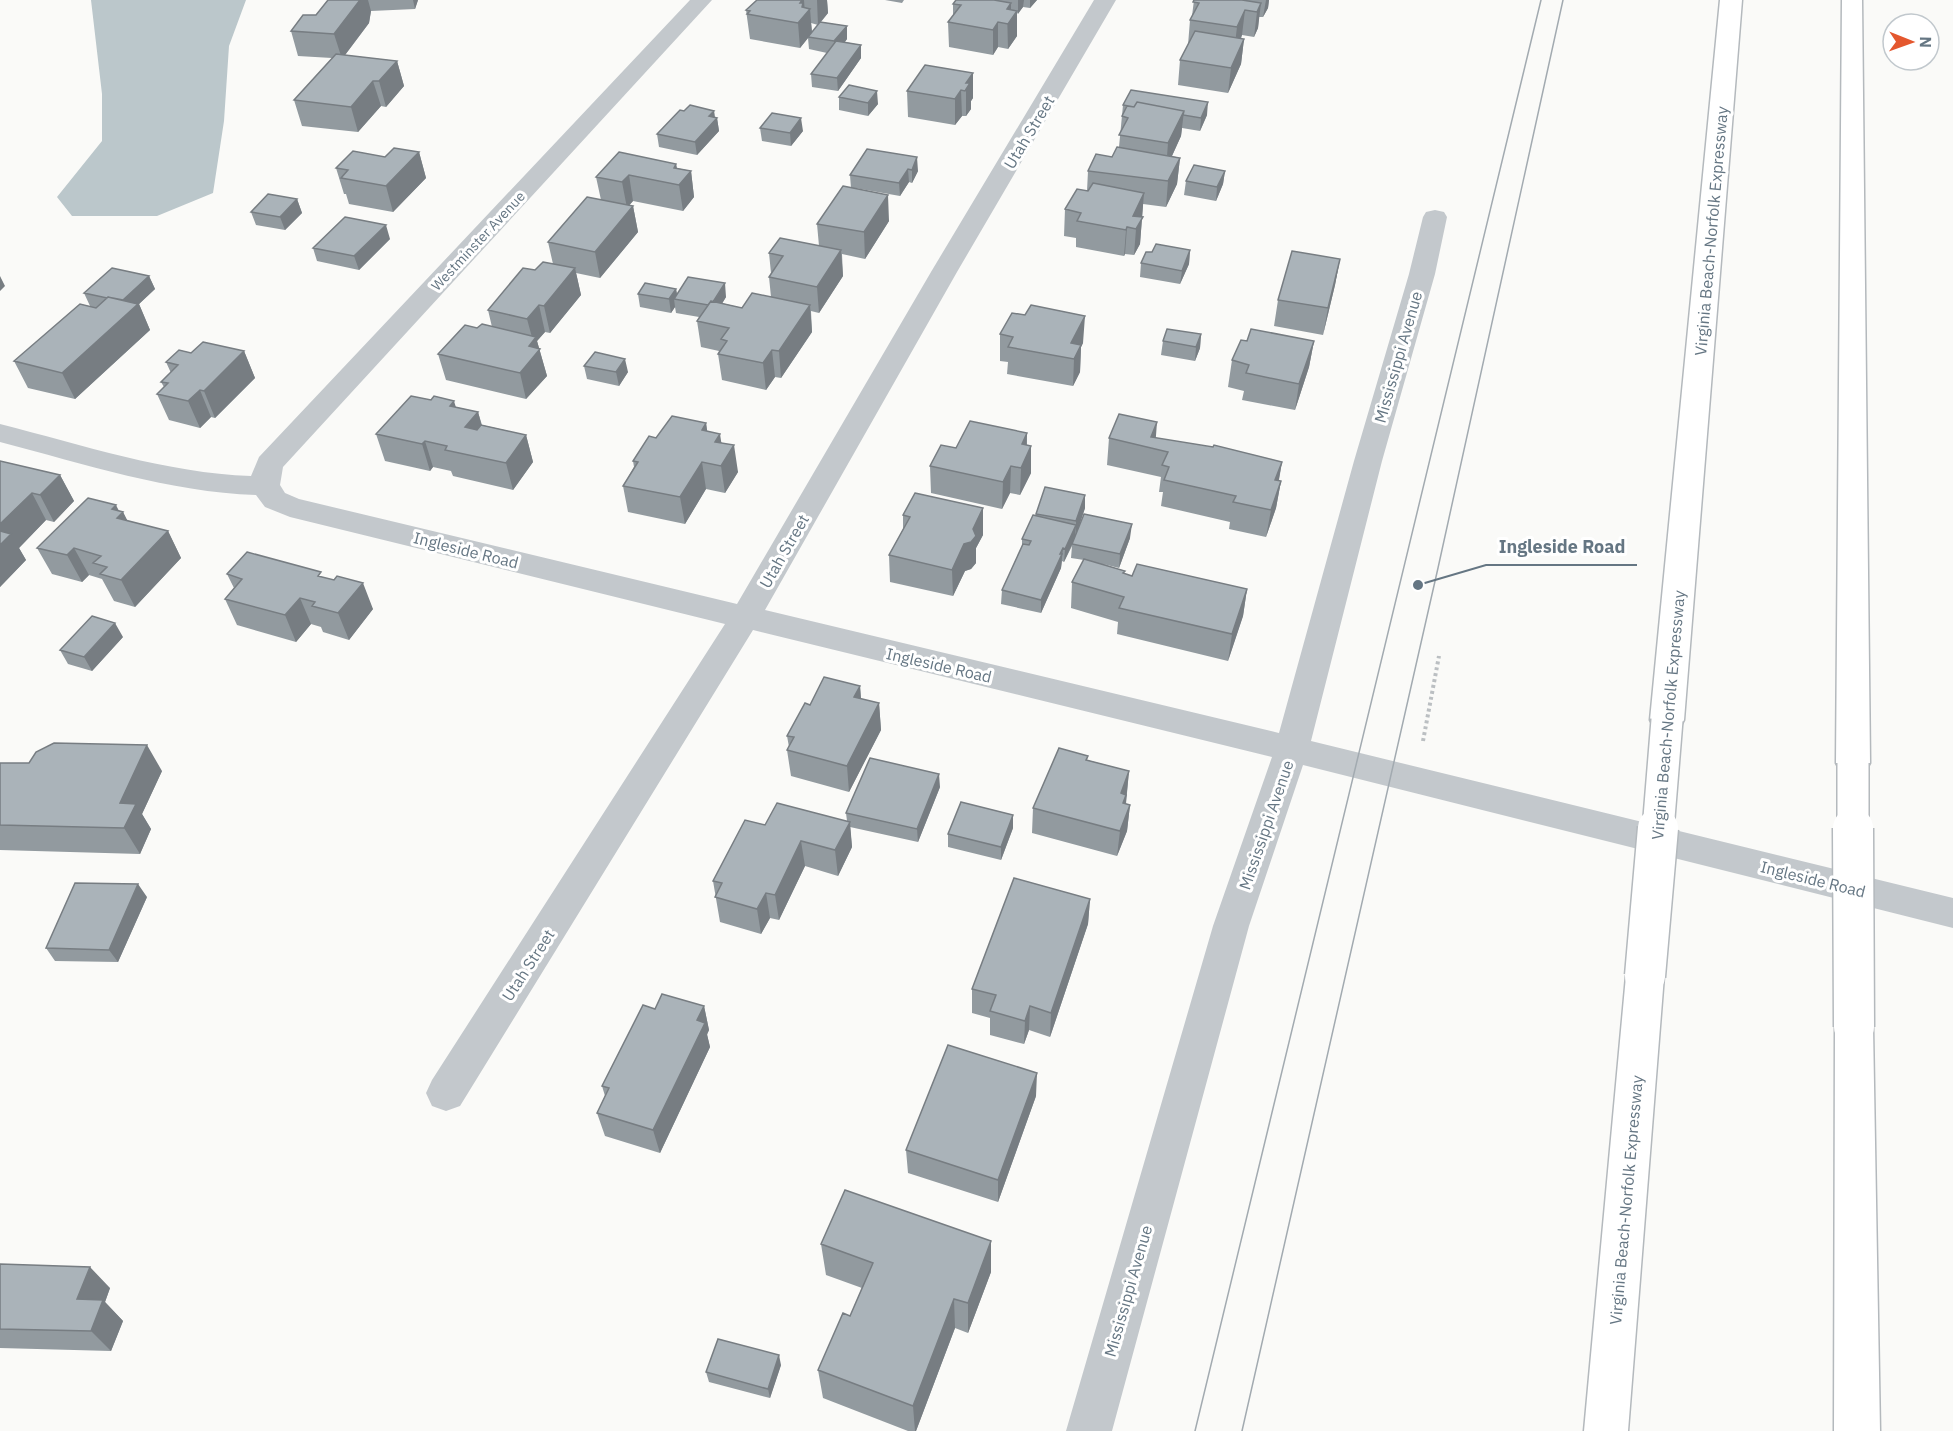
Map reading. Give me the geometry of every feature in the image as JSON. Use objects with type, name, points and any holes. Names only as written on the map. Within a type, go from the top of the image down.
[{"type":"highway","name":"Virginia Beach-Norfolk Expressway","points":[[1606,1431],[1731,0]]},
{"type":"highway","points":[[1852,0],[1857,1431]]},
{"type":"street","name":"Westminster Avenue","points":[[265,486],[269,464],[702,0]]},
{"type":"street","name":"Utah Street","points":[[446,1093],[626,812],[745,618],[944,272],[1105,0]]},
{"type":"street","name":"Mississippi Avenue","points":[[1089,1431],[1231,926],[1292,749],[1368,461],[1422,274],[1435,217]]},
{"type":"street","points":[[0,433],[171,477],[211,484],[265,486]]},
{"type":"street","name":"Ingleside Road","points":[[265,486],[275,500],[290,507],[1292,749],[1953,914]]},
{"type":"path","points":[[1414,780],[1439,656]]},
{"type":"shaded area","points":[[91,0],[246,0],[229,46],[224,121],[213,193],[157,216],[72,216],[57,197],[102,141],[102,94]]},
{"type":"building","points":[[328,0],[360,0],[334,34],[291,31],[303,15],[316,15]]},
{"type":"building","points":[[757,0],[802,0],[800,3],[803,3],[802,7],[810,9],[798,23],[747,14],[750,11],[746,10]]},
{"type":"building","points":[[956,0],[994,0],[1011,3],[1007,9],[1017,11],[1008,24],[998,22],[993,30],[948,22],[961,5],[953,4]]},
{"type":"building","points":[[1194,0],[1242,0],[1261,3],[1257,12],[1245,10],[1237,27],[1190,20],[1199,3],[1193,2]]},
{"type":"building","points":[[820,22],[847,26],[834,41],[808,37]]},
{"type":"building","points":[[1195,31],[1244,39],[1231,68],[1180,60]]},
{"type":"building","points":[[836,41],[861,45],[837,78],[811,74]]},
{"type":"building","points":[[336,54],[397,61],[379,81],[373,81],[351,107],[294,100]]},
{"type":"building","points":[[925,65],[973,73],[966,83],[970,83],[965,91],[961,90],[955,99],[907,91]]},
{"type":"building","points":[[849,85],[877,91],[868,103],[839,97]]},
{"type":"building","points":[[1131,90],[1208,102],[1201,118],[1183,115],[1184,111],[1137,102],[1134,107],[1123,105]]},
{"type":"building","points":[[1137,102],[1184,111],[1168,143],[1119,135],[1128,118],[1122,116],[1127,106],[1134,107]]},
{"type":"building","points":[[690,105],[714,111],[709,116],[717,118],[695,142],[657,134],[680,110],[684,111]]},
{"type":"building","points":[[772,113],[801,118],[790,133],[760,128]]},
{"type":"building","points":[[1117,147],[1180,158],[1168,181],[1088,171],[1096,154],[1112,157]]},
{"type":"building","points":[[394,148],[419,152],[386,186],[341,178],[348,170],[336,168],[353,151],[385,157]]},
{"type":"building","points":[[867,149],[917,157],[912,170],[908,169],[899,183],[850,175]]},
{"type":"building","points":[[619,152],[676,164],[674,168],[691,171],[679,185],[629,175],[622,182],[596,177]]},
{"type":"building","points":[[1194,165],[1225,171],[1217,187],[1186,181]]},
{"type":"building","points":[[1093,183],[1144,193],[1133,216],[1143,217],[1136,229],[1127,227],[1126,230],[1077,221],[1081,213],[1065,209],[1077,189],[1088,191]]},
{"type":"building","points":[[843,186],[888,195],[864,232],[817,224]]},
{"type":"building","points":[[268,194],[297,199],[280,217],[251,212]]},
{"type":"building","points":[[587,197],[633,206],[595,252],[548,242]]},
{"type":"building","points":[[345,217],[386,225],[354,256],[313,248]]},
{"type":"building","points":[[780,238],[841,250],[817,287],[769,277],[783,256],[769,253]]},
{"type":"building","points":[[1156,244],[1190,250],[1182,271],[1141,263],[1146,252],[1152,252]]},
{"type":"building","points":[[1292,251],[1340,259],[1328,308],[1278,300]]},
{"type":"building","points":[[543,262],[575,268],[544,306],[539,305],[527,319],[488,310],[523,268],[535,270]]},
{"type":"building","points":[[112,268],[149,276],[123,300],[84,293]]},
{"type":"building","points":[[688,277],[725,283],[713,302],[711,301],[708,305],[674,299]]},
{"type":"building","points":[[645,283],[676,289],[669,299],[638,294]]},
{"type":"building","points":[[752,293],[810,305],[779,351],[772,350],[763,363],[718,354],[727,341],[721,339],[729,328],[697,321],[711,301],[742,308]]},
{"type":"building","points":[[108,297],[138,304],[62,373],[14,361],[80,304],[96,308]]},
{"type":"building","points":[[1031,305],[1085,316],[1071,343],[1081,345],[1074,359],[1008,347],[1013,337],[1000,334],[1012,313],[1025,315]]},
{"type":"building","points":[[482,324],[536,337],[529,346],[540,349],[520,373],[438,354],[465,325],[477,328]]},
{"type":"building","points":[[1167,329],[1201,334],[1196,347],[1163,341]]},
{"type":"building","points":[[1251,329],[1314,341],[1299,384],[1246,373],[1249,365],[1232,360],[1241,340],[1247,341]]},
{"type":"building","points":[[203,342],[244,351],[204,391],[200,390],[188,401],[157,394],[168,383],[161,382],[178,365],[166,362],[179,350],[191,353]]},
{"type":"building","points":[[595,352],[625,359],[616,372],[584,366]]},
{"type":"building","points":[[411,396],[431,400],[434,396],[454,401],[450,406],[478,412],[465,427],[477,430],[481,425],[526,435],[506,463],[445,450],[447,446],[425,441],[422,444],[376,434]]},
{"type":"building","points":[[1119,414],[1157,422],[1151,437],[1213,447],[1214,445],[1282,462],[1275,480],[1281,481],[1271,510],[1233,502],[1236,496],[1164,480],[1169,467],[1162,465],[1168,452],[1109,438]]},
{"type":"building","points":[[672,416],[706,423],[702,430],[720,434],[715,442],[734,445],[721,466],[702,462],[680,497],[623,486],[638,462],[633,461],[649,436],[656,438]]},
{"type":"building","points":[[970,421],[1027,433],[1022,444],[1031,446],[1021,468],[1011,466],[1003,482],[930,466],[941,445],[956,448]]},
{"type":"building","points":[[0,461],[60,475],[40,495],[32,493],[0,524]]},
{"type":"building","points":[[1045,487],[1085,495],[1076,521],[1036,514]]},
{"type":"building","points":[[915,493],[983,508],[973,529],[976,536],[971,542],[964,544],[952,570],[889,555],[910,517],[903,515]]},
{"type":"building","points":[[88,498],[116,505],[112,509],[123,512],[117,518],[168,531],[121,580],[100,574],[107,567],[93,563],[101,556],[74,548],[67,555],[37,548]]},
{"type":"building","points":[[1084,514],[1132,524],[1120,554],[1072,544]]},
{"type":"building","points":[[1033,515],[1076,525],[1065,549],[1063,548],[1060,554],[1062,554],[1041,600],[1002,590],[1023,544],[1029,545],[1031,541],[1022,539]]},
{"type":"building","points":[[0,531],[11,534],[0,545]]},
{"type":"building","points":[[247,552],[321,572],[318,576],[334,580],[337,576],[363,583],[338,613],[312,606],[315,602],[300,598],[285,615],[225,599],[242,579],[227,574]]},
{"type":"building","points":[[1084,559],[1125,571],[1123,573],[1132,576],[1137,564],[1247,589],[1232,634],[1119,608],[1124,597],[1072,582]]},
{"type":"building","points":[[92,616],[115,623],[84,657],[60,650]]},
{"type":"building","points":[[824,677],[860,686],[854,697],[879,703],[847,766],[787,750],[794,737],[787,736],[805,703],[810,705]]},
{"type":"building","points":[[54,743],[147,745],[120,803],[136,804],[124,828],[0,825],[0,763],[29,763],[36,752]]},
{"type":"building","points":[[1059,748],[1088,756],[1086,760],[1129,771],[1121,793],[1126,795],[1123,803],[1130,805],[1120,831],[1033,808]]},
{"type":"building","points":[[870,758],[939,774],[917,829],[846,813]]},
{"type":"building","points":[[961,802],[1013,815],[1001,847],[948,834]]},
{"type":"building","points":[[777,803],[850,822],[835,850],[801,841],[775,895],[766,893],[757,909],[715,897],[722,883],[713,881],[745,820],[765,825]]},
{"type":"building","points":[[1014,878],[1090,899],[1051,1013],[1030,1006],[1025,1021],[990,1011],[996,995],[972,989]]},
{"type":"building","points":[[75,883],[138,884],[109,950],[46,948]]},
{"type":"building","points":[[662,994],[704,1006],[697,1020],[705,1023],[653,1130],[597,1113],[609,1088],[602,1086],[643,1005],[655,1009]]},
{"type":"building","points":[[948,1045],[1037,1073],[998,1180],[906,1150]]},
{"type":"building","points":[[845,1190],[991,1241],[968,1303],[954,1299],[913,1406],[818,1370],[843,1313],[850,1316],[873,1263],[821,1244]]},
{"type":"building","points":[[0,1264],[90,1267],[77,1299],[103,1300],[91,1331],[0,1329]]},
{"type":"building","points":[[718,1339],[779,1355],[768,1389],[706,1372]]},
{"type":"tram line","points":[[1195,1431],[1541,0]]},
{"type":"tram line","points":[[1242,1431],[1438,568],[1563,0]]},
{"type":"place","name":"Ingleside Road","points":[[1418,585]]}]
